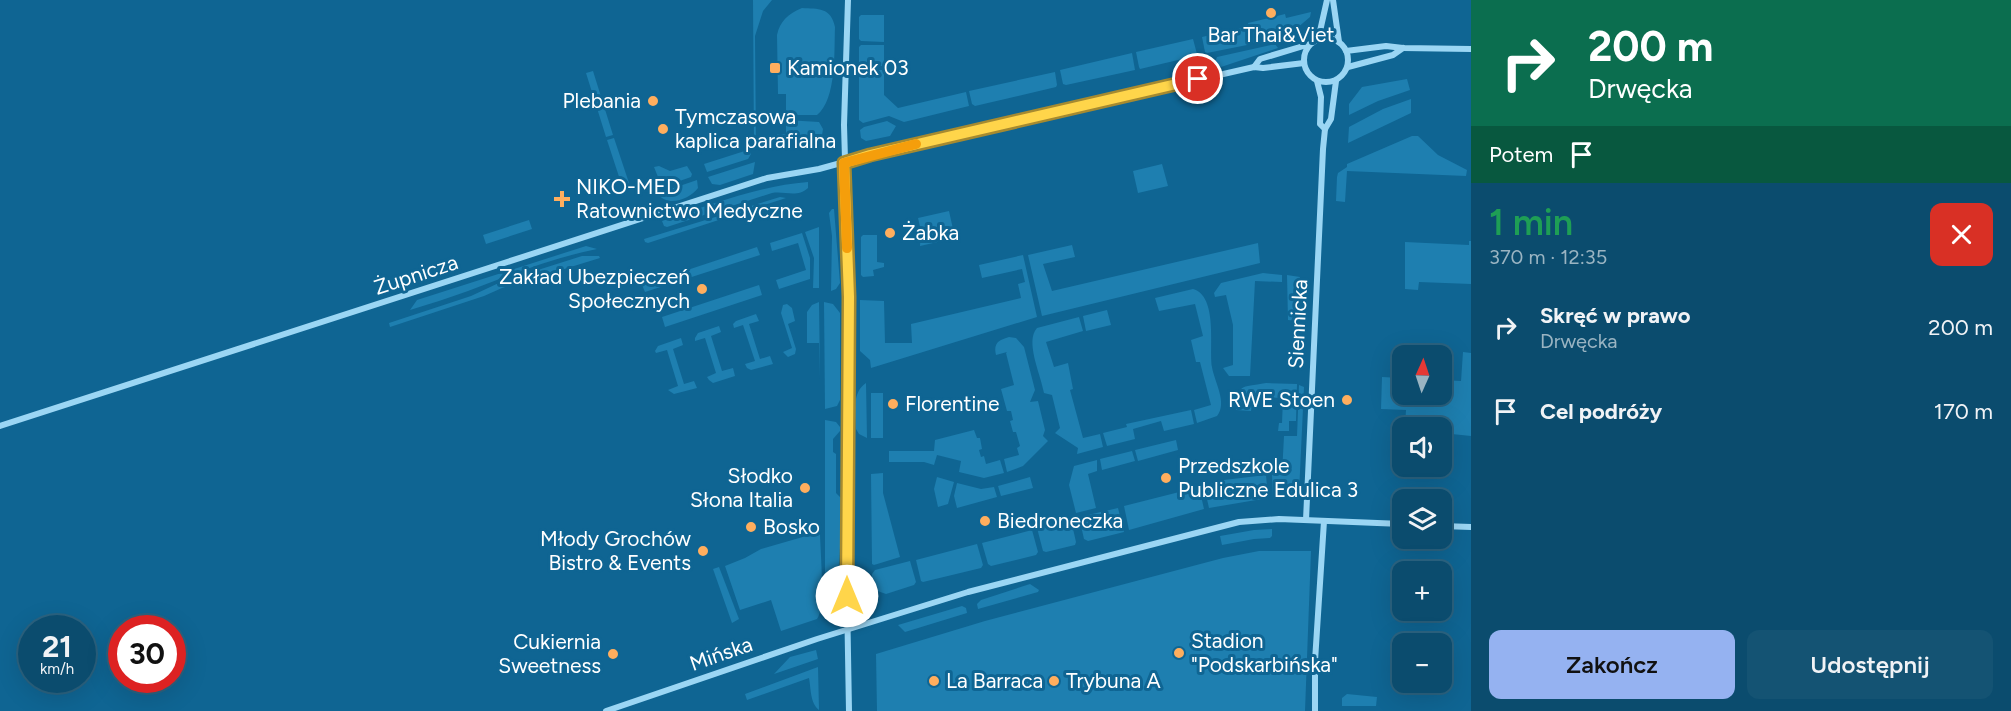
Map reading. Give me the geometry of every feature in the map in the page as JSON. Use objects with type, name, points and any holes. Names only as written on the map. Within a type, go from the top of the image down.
[{"type":"street","points":[[848,0],[844,163],[849,297],[849,711]]},
{"type":"street","points":[[1318,40],[1327,0]]},
{"type":"street","points":[[1310,44],[1304,56],[1304,63],[1306,70],[1317,81],[1324,83],[1336,81],[1346,72],[1349,61],[1346,51],[1339,42],[1333,0]]},
{"type":"street","points":[[1254,67],[1260,59],[1318,40],[1325,38],[1339,42]]},
{"type":"street","points":[[1346,51],[1386,46],[1471,49]]},
{"type":"street","points":[[1348,67],[1393,55],[1403,48]]},
{"type":"street","points":[[1254,67],[1304,63]]},
{"type":"street","name":"Żupnicza","points":[[0,426],[767,178],[844,163],[870,155],[1254,67]]},
{"type":"street","name":"Siennicka","points":[[1317,81],[1321,97],[1320,124],[1325,129]]},
{"type":"street","name":"Siennicka","points":[[1306,520],[1325,129],[1331,119],[1336,81]]},
{"type":"street","name":"Mińska","points":[[606,711],[848,629],[968,592],[1239,522],[1267,519],[1392,524]]},
{"type":"street","points":[[1315,711],[1315,661],[1324,521]]},
{"type":"street","points":[[1452,526],[1471,527]]},
{"type":"shaded area","points":[[753,0],[772,0],[763,11],[755,36],[756,147],[754,148]]},
{"type":"shaded area","points":[[802,8],[823,10],[833,20],[835,27],[833,74],[828,98],[817,115],[786,115],[786,94],[778,94],[777,35],[785,18]]},
{"type":"shaded area","points":[[1311,12],[1310,17],[1290,34],[1252,42],[1248,23],[1285,14],[1286,18]]},
{"type":"shaded area","points":[[861,15],[884,15],[884,42],[859,39],[859,17]]},
{"type":"shaded area","points":[[1245,27],[1249,42],[1247,45],[1205,52],[1202,37]]},
{"type":"shaded area","points":[[1193,39],[1197,54],[1195,56],[1140,69],[1136,52]]},
{"type":"shaded area","points":[[1275,44],[1278,48],[1215,69],[1217,57]]},
{"type":"shaded area","points":[[861,45],[884,45],[884,66],[861,66],[859,47]]},
{"type":"shaded area","points":[[1132,53],[1135,70],[1063,84],[1060,70]]},
{"type":"shaded area","points":[[884,70],[884,95],[898,108],[966,92],[969,106],[904,122],[889,116],[863,123],[859,120],[859,72]]},
{"type":"shaded area","points":[[593,71],[613,135],[606,137],[586,73]]},
{"type":"shaded area","points":[[1055,72],[1056,87],[975,106],[972,104],[969,91]]},
{"type":"shaded area","points":[[1407,79],[1410,90],[1378,101],[1349,115],[1349,104],[1362,87]]},
{"type":"shaded area","points":[[1411,99],[1411,113],[1348,143],[1349,127],[1383,109]]},
{"type":"shaded area","points":[[786,120],[819,122],[823,129],[822,135],[781,145],[777,134],[786,134]]},
{"type":"shaded area","points":[[887,121],[896,126],[890,136],[866,141],[861,138],[860,130],[864,127]]},
{"type":"shaded area","points":[[1412,136],[1418,136],[1438,155],[1467,170],[1466,176],[1347,171],[1345,202],[1336,201],[1338,173],[1347,167],[1347,164]]},
{"type":"shaded area","points":[[614,138],[630,186],[625,195],[607,140]]},
{"type":"shaded area","points":[[751,149],[748,159],[707,172],[704,164]]},
{"type":"shaded area","points":[[755,162],[753,174],[720,185],[712,184],[708,177]]},
{"type":"shaded area","points":[[1162,164],[1168,186],[1138,193],[1133,171]]},
{"type":"shaded area","points":[[659,166],[670,171],[687,166],[692,174],[691,177],[671,184],[658,177],[654,167]]},
{"type":"shaded area","points":[[697,180],[698,188],[685,198],[668,201],[659,195],[662,192]]},
{"type":"shaded area","points":[[808,182],[808,188],[800,193],[772,193],[667,227],[662,221],[752,192]]},
{"type":"shaded area","points":[[780,197],[786,198],[648,243],[644,239]]},
{"type":"shaded area","points":[[834,209],[840,283],[836,289],[831,291],[832,236],[829,213]]},
{"type":"shaded area","points":[[949,211],[955,238],[920,246],[921,231],[918,218]]},
{"type":"shaded area","points":[[529,220],[532,229],[486,244],[483,235]]},
{"type":"shaded area","points":[[819,227],[819,288],[813,288],[814,258],[805,232]]},
{"type":"shaded area","points":[[802,233],[810,258],[810,279],[779,289],[776,280],[806,270],[798,243],[772,251],[770,243]]},
{"type":"shaded area","points":[[877,235],[877,262],[884,263],[884,267],[873,270],[874,276],[863,277],[861,275],[861,237]]},
{"type":"shaded area","points":[[1471,241],[1471,284],[1419,282],[1418,290],[1405,289],[1405,242],[1469,245]]},
{"type":"shaded area","points":[[1258,243],[1260,263],[1042,316],[1028,255],[1072,245],[1075,257],[1043,264],[1052,291]]},
{"type":"shaded area","points":[[586,246],[597,249],[547,262],[410,310],[417,300]]},
{"type":"shaded area","points":[[757,247],[760,255],[645,292],[642,285]]},
{"type":"shaded area","points":[[1023,255],[1037,317],[871,368],[870,360],[860,351],[860,300],[884,301],[885,343],[912,343],[911,324],[1021,298],[1018,284],[1025,282],[1022,269],[982,278],[979,265]]},
{"type":"shaded area","points":[[582,256],[599,256],[600,258],[502,288],[390,327],[389,323],[471,296],[503,281]]},
{"type":"shaded area","points":[[1263,273],[1282,275],[1282,282],[1255,281],[1250,376],[1229,376],[1223,368],[1233,365],[1233,325],[1226,295],[1215,297],[1214,293],[1221,283]]},
{"type":"shaded area","points":[[1287,275],[1300,277],[1297,321],[1288,320]]},
{"type":"shaded area","points":[[759,285],[762,295],[665,327],[662,317]]},
{"type":"shaded area","points":[[1193,289],[1201,294],[1209,311],[1212,367],[1221,398],[1220,411],[1217,416],[1197,423],[1194,410],[1211,405],[1200,362],[1196,362],[1191,340],[1203,336],[1195,304],[1159,311],[1155,298]]},
{"type":"shaded area","points":[[819,302],[820,379],[819,343],[807,343],[807,312],[812,305]]},
{"type":"shaded area","points":[[824,302],[833,304],[840,313],[840,400],[837,406],[825,409]]},
{"type":"shaded area","points":[[787,304],[792,308],[795,321],[788,324],[796,349],[795,354],[788,357],[783,352],[792,348],[781,313],[783,305]]},
{"type":"shaded area","points":[[1107,310],[1111,325],[1086,331],[1083,316]]},
{"type":"shaded area","points":[[756,314],[759,321],[749,324],[760,359],[770,356],[773,364],[751,370],[745,364],[755,361],[743,325],[734,328],[733,324]]},
{"type":"shaded area","points":[[1079,317],[1083,331],[1046,342],[1054,367],[1068,363],[1073,389],[1070,390],[1083,438],[1100,434],[1103,447],[1077,454],[1078,448],[1055,433],[1060,428],[1052,395],[1044,393],[1032,341],[1037,328]]},
{"type":"shaded area","points":[[719,326],[721,332],[711,336],[722,371],[733,368],[735,376],[713,383],[707,377],[716,373],[705,338],[695,341],[695,338],[698,333]]},
{"type":"shaded area","points":[[681,338],[683,345],[673,349],[684,384],[694,381],[697,388],[674,394],[668,390],[678,386],[667,350],[656,353],[655,351],[658,346]]},
{"type":"shaded area","points":[[1016,338],[1024,347],[1035,390],[1030,402],[1038,401],[1045,430],[1043,436],[1048,441],[1023,466],[1007,472],[1004,459],[1019,455],[1017,448],[1020,446],[1010,421],[1013,420],[1011,411],[1007,411],[1001,389],[1014,385],[1007,352],[996,355],[995,348],[1002,339]]},
{"type":"shaded area","points":[[1463,352],[1471,353],[1471,436],[1452,434],[1452,417],[1406,417],[1406,410],[1381,409],[1382,377],[1392,378],[1392,405],[1452,405],[1452,381],[1461,381]]},
{"type":"shaded area","points":[[866,383],[867,438],[859,434],[856,429],[855,410],[858,392]]},
{"type":"shaded area","points":[[1266,383],[1297,384],[1296,421],[1289,421],[1289,431],[1278,431],[1279,423],[1282,423],[1283,398],[1253,397],[1251,411],[1236,410],[1238,395],[1242,388]]},
{"type":"shaded area","points":[[1299,385],[1304,387],[1299,493],[1294,493],[1293,498],[1273,499],[1272,475],[1282,474],[1284,436],[1297,436]]},
{"type":"shaded area","points":[[871,393],[883,393],[883,438],[871,438]]},
{"type":"shaded area","points":[[1191,410],[1194,424],[1164,431],[1161,421],[1133,429],[1135,439],[1107,446],[1103,433],[1127,427],[1126,424]]},
{"type":"shaded area","points":[[825,420],[836,422],[840,427],[840,431],[833,439],[833,452],[836,454],[836,493],[841,498],[837,593],[827,596],[825,595]]},
{"type":"shaded area","points":[[974,430],[977,438],[980,438],[981,457],[984,456],[986,464],[1000,460],[1004,473],[984,478],[959,472],[961,461],[937,455],[934,465],[924,462],[889,462],[889,451],[934,451],[935,440]]},
{"type":"shaded area","points":[[1176,440],[1178,450],[1138,461],[1135,450]]},
{"type":"shaded area","points":[[1132,451],[1135,461],[1102,470],[1100,459]]},
{"type":"shaded area","points":[[1097,460],[1097,471],[1088,474],[1096,508],[1076,513],[1069,485],[1074,466]]},
{"type":"shaded area","points":[[883,473],[883,493],[900,557],[874,565],[872,564],[871,474]]},
{"type":"shaded area","points":[[1266,475],[1268,498],[1209,508],[1204,486],[1224,480]]},
{"type":"shaded area","points":[[937,477],[954,482],[948,504],[938,507],[934,489]]},
{"type":"shaded area","points":[[1030,477],[1033,488],[1001,496],[998,486]]},
{"type":"shaded area","points":[[957,483],[981,489],[994,487],[997,497],[957,508],[954,496]]},
{"type":"shaded area","points":[[1199,487],[1204,509],[1129,530],[1124,506]]},
{"type":"shaded area","points":[[1118,508],[1124,532],[1088,541],[1084,539],[1079,517]]},
{"type":"shaded area","points":[[1071,520],[1075,545],[1043,551],[1037,528]]},
{"type":"shaded area","points":[[1272,529],[1270,538],[1222,545],[1220,536]]},
{"type":"shaded area","points":[[1032,530],[1038,552],[1036,555],[991,566],[988,564],[982,543]]},
{"type":"shaded area","points":[[820,532],[822,591],[820,613],[817,619],[781,631],[771,600],[740,610],[725,566],[761,549]]},
{"type":"shaded area","points":[[977,544],[983,565],[981,568],[921,581],[916,560]]},
{"type":"shaded area","points":[[1259,551],[1311,551],[1305,711],[877,711],[876,654],[985,621],[1223,558]]},
{"type":"shaded area","points":[[910,561],[916,582],[914,585],[886,594],[872,589],[872,574],[875,570]]},
{"type":"shaded area","points":[[719,567],[739,619],[732,623],[713,569]]},
{"type":"shaded area","points":[[1030,584],[1039,590],[1038,592],[978,609],[977,604],[981,600]]},
{"type":"shaded area","points":[[962,606],[966,608],[967,613],[905,632],[898,625]]},
{"type":"shaded area","points":[[816,650],[818,659],[774,674],[790,657]]},
{"type":"shaded area","points":[[818,667],[819,710],[812,699],[809,678],[747,700],[745,694]]},
{"type":"shaded area","points":[[1347,694],[1377,697],[1376,706],[1342,706],[1342,698]]},
{"type":"slow traffic","points":[[847,248],[844,163],[916,144]]},
{"type":"place","name":"Bar Thai&Viet","points":[[1271,13]]},
{"type":"place","name":"Kamionek 03","points":[[775,68]]},
{"type":"place","name":"Plebania","points":[[653,101]]},
{"type":"place","name":"Tymczasowa kaplica parafialna","points":[[663,129]]},
{"type":"place","name":"NIKO-MED Ratownictwo Medyczne","points":[[562,199]]},
{"type":"place","name":"Żabka","points":[[890,233]]},
{"type":"place","name":"Zakład Ubezpieczeń Społecznych","points":[[702,289]]},
{"type":"place","name":"RWE Stoen","points":[[1347,400]]},
{"type":"place","name":"Florentine","points":[[893,404]]},
{"type":"place","name":"Przedszkole Publiczne Edulica 3","points":[[1166,478]]},
{"type":"place","name":"Słodko Słona Italia","points":[[805,488]]},
{"type":"place","name":"Biedroneczka","points":[[985,521]]},
{"type":"place","name":"Bosko","points":[[751,527]]},
{"type":"place","name":"Młody Grochów Bistro & Events","points":[[703,551]]},
{"type":"place","name":"Stadion \"Podskarbińska\"","points":[[1179,653]]},
{"type":"place","name":"Cukiernia Sweetness","points":[[613,654]]},
{"type":"place","name":"La Barraca","points":[[934,681]]},
{"type":"place","name":"Trybuna A","points":[[1054,681]]},
{"type":"route","points":[[847,596],[849,297],[844,163],[1198,79]]}]
